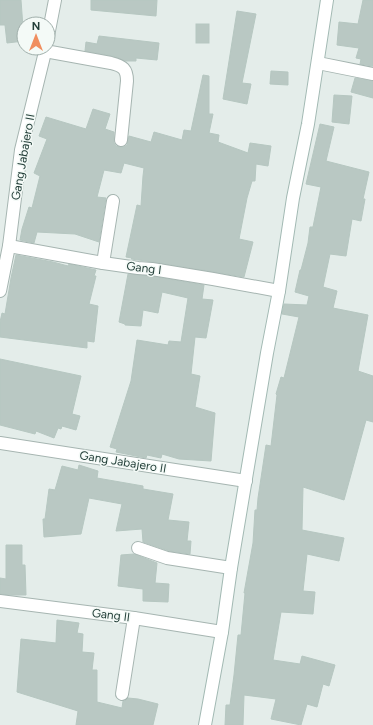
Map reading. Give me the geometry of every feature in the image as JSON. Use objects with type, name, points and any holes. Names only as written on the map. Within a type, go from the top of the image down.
[{"type":"street","points":[[52,16],[55,0]]},
{"type":"street","points":[[205,725],[222,632],[231,568],[267,353],[279,291],[293,198],[308,124],[327,0]]},
{"type":"street","points":[[56,52],[111,63],[119,65],[124,69],[127,75],[127,81],[121,140]]},
{"type":"street","name":"Gang Jabajero II","points":[[0,291],[8,246],[21,150],[44,56]]},
{"type":"street","points":[[318,64],[373,74]]},
{"type":"street","points":[[103,263],[113,201]]},
{"type":"street","name":"Gang I","points":[[8,246],[103,263],[152,269],[279,291]]},
{"type":"street","name":"Gang Jabajero II","points":[[0,443],[246,481]]},
{"type":"street","points":[[138,548],[167,558],[231,568]]},
{"type":"street","name":"Gang II","points":[[0,601],[134,618],[222,632]]},
{"type":"street","points":[[122,694],[134,618]]},
{"type":"building","points":[[0,0],[21,0],[22,16],[16,16],[16,42],[7,43],[5,25],[0,25]]},
{"type":"building","points":[[91,0],[157,0],[156,16],[91,10]]},
{"type":"building","points":[[363,0],[373,0],[373,66],[360,64],[361,59],[356,58],[359,48],[337,45],[339,22],[358,24]]},
{"type":"building","points":[[237,11],[256,14],[242,83],[251,84],[247,104],[223,99]]},
{"type":"building","points":[[196,24],[209,24],[209,43],[196,43]]},
{"type":"building","points":[[99,36],[159,43],[157,60],[136,58],[136,61],[125,61],[113,56],[85,51],[86,42],[97,44]]},
{"type":"building","points":[[271,71],[288,72],[288,85],[270,84]]},
{"type":"building","points":[[203,75],[209,76],[209,114],[213,114],[209,133],[219,135],[218,142],[248,153],[250,143],[271,146],[268,166],[256,164],[255,181],[252,181],[247,198],[239,239],[253,242],[244,277],[126,257],[137,205],[141,206],[144,168],[124,163],[121,173],[104,170],[97,197],[106,198],[99,242],[75,234],[37,232],[34,243],[20,240],[29,207],[32,208],[40,176],[34,173],[47,139],[39,136],[46,117],[86,129],[93,109],[110,114],[105,129],[114,132],[114,143],[116,146],[120,147],[127,145],[129,136],[151,142],[154,132],[182,140],[184,130],[191,131]]},
{"type":"building","points":[[355,78],[373,81],[373,98],[351,92]]},
{"type":"building","points":[[334,95],[352,96],[349,124],[332,122]]},
{"type":"building","points":[[320,124],[334,127],[326,161],[369,172],[363,199],[365,199],[361,221],[352,219],[346,256],[330,254],[323,287],[337,291],[333,308],[368,315],[358,371],[373,376],[373,422],[366,420],[344,500],[303,487],[302,530],[344,538],[339,561],[307,554],[303,591],[315,592],[313,614],[281,612],[273,660],[300,664],[302,656],[335,665],[329,686],[323,684],[317,707],[307,704],[301,725],[271,719],[276,699],[244,695],[243,725],[225,725],[226,705],[230,705],[238,635],[241,635],[244,593],[253,543],[255,510],[257,510],[266,445],[271,446],[276,394],[281,377],[284,378],[299,317],[282,314],[284,304],[307,305],[309,296],[295,292],[308,243],[310,227],[313,227],[321,187],[306,184]]},
{"type":"building","points":[[16,255],[68,266],[69,264],[96,270],[94,276],[96,276],[89,304],[98,306],[94,342],[87,341],[87,348],[0,337],[0,322],[2,313],[5,314]]},
{"type":"building","points":[[128,274],[151,276],[204,285],[202,299],[213,300],[206,338],[195,337],[191,374],[200,376],[195,407],[215,413],[211,461],[179,459],[162,454],[161,458],[147,455],[146,458],[116,452],[117,449],[110,447],[131,381],[137,340],[168,345],[169,341],[181,342],[188,298],[162,292],[158,313],[143,310],[141,326],[125,325],[119,322]]},
{"type":"building","points":[[0,359],[81,376],[72,414],[80,416],[76,430],[62,426],[61,429],[58,428],[54,438],[36,431],[35,434],[0,425]]},
{"type":"building","points":[[79,465],[98,471],[97,478],[143,486],[143,489],[173,494],[168,520],[189,522],[187,541],[191,541],[190,554],[169,551],[143,542],[142,529],[116,531],[122,504],[89,498],[81,534],[44,537],[43,519],[45,519],[49,489],[55,490],[62,466],[78,470]]},
{"type":"building","points":[[6,545],[22,545],[22,565],[25,565],[26,595],[0,594],[0,578],[6,579]]},
{"type":"building","points":[[134,554],[157,563],[155,583],[169,584],[168,602],[143,601],[143,589],[118,586],[121,555]]},
{"type":"building","points":[[57,620],[79,623],[77,633],[83,634],[82,652],[94,653],[92,670],[97,670],[97,702],[122,708],[123,701],[128,698],[158,704],[153,725],[76,725],[78,711],[17,692],[21,639],[56,643]]}]
